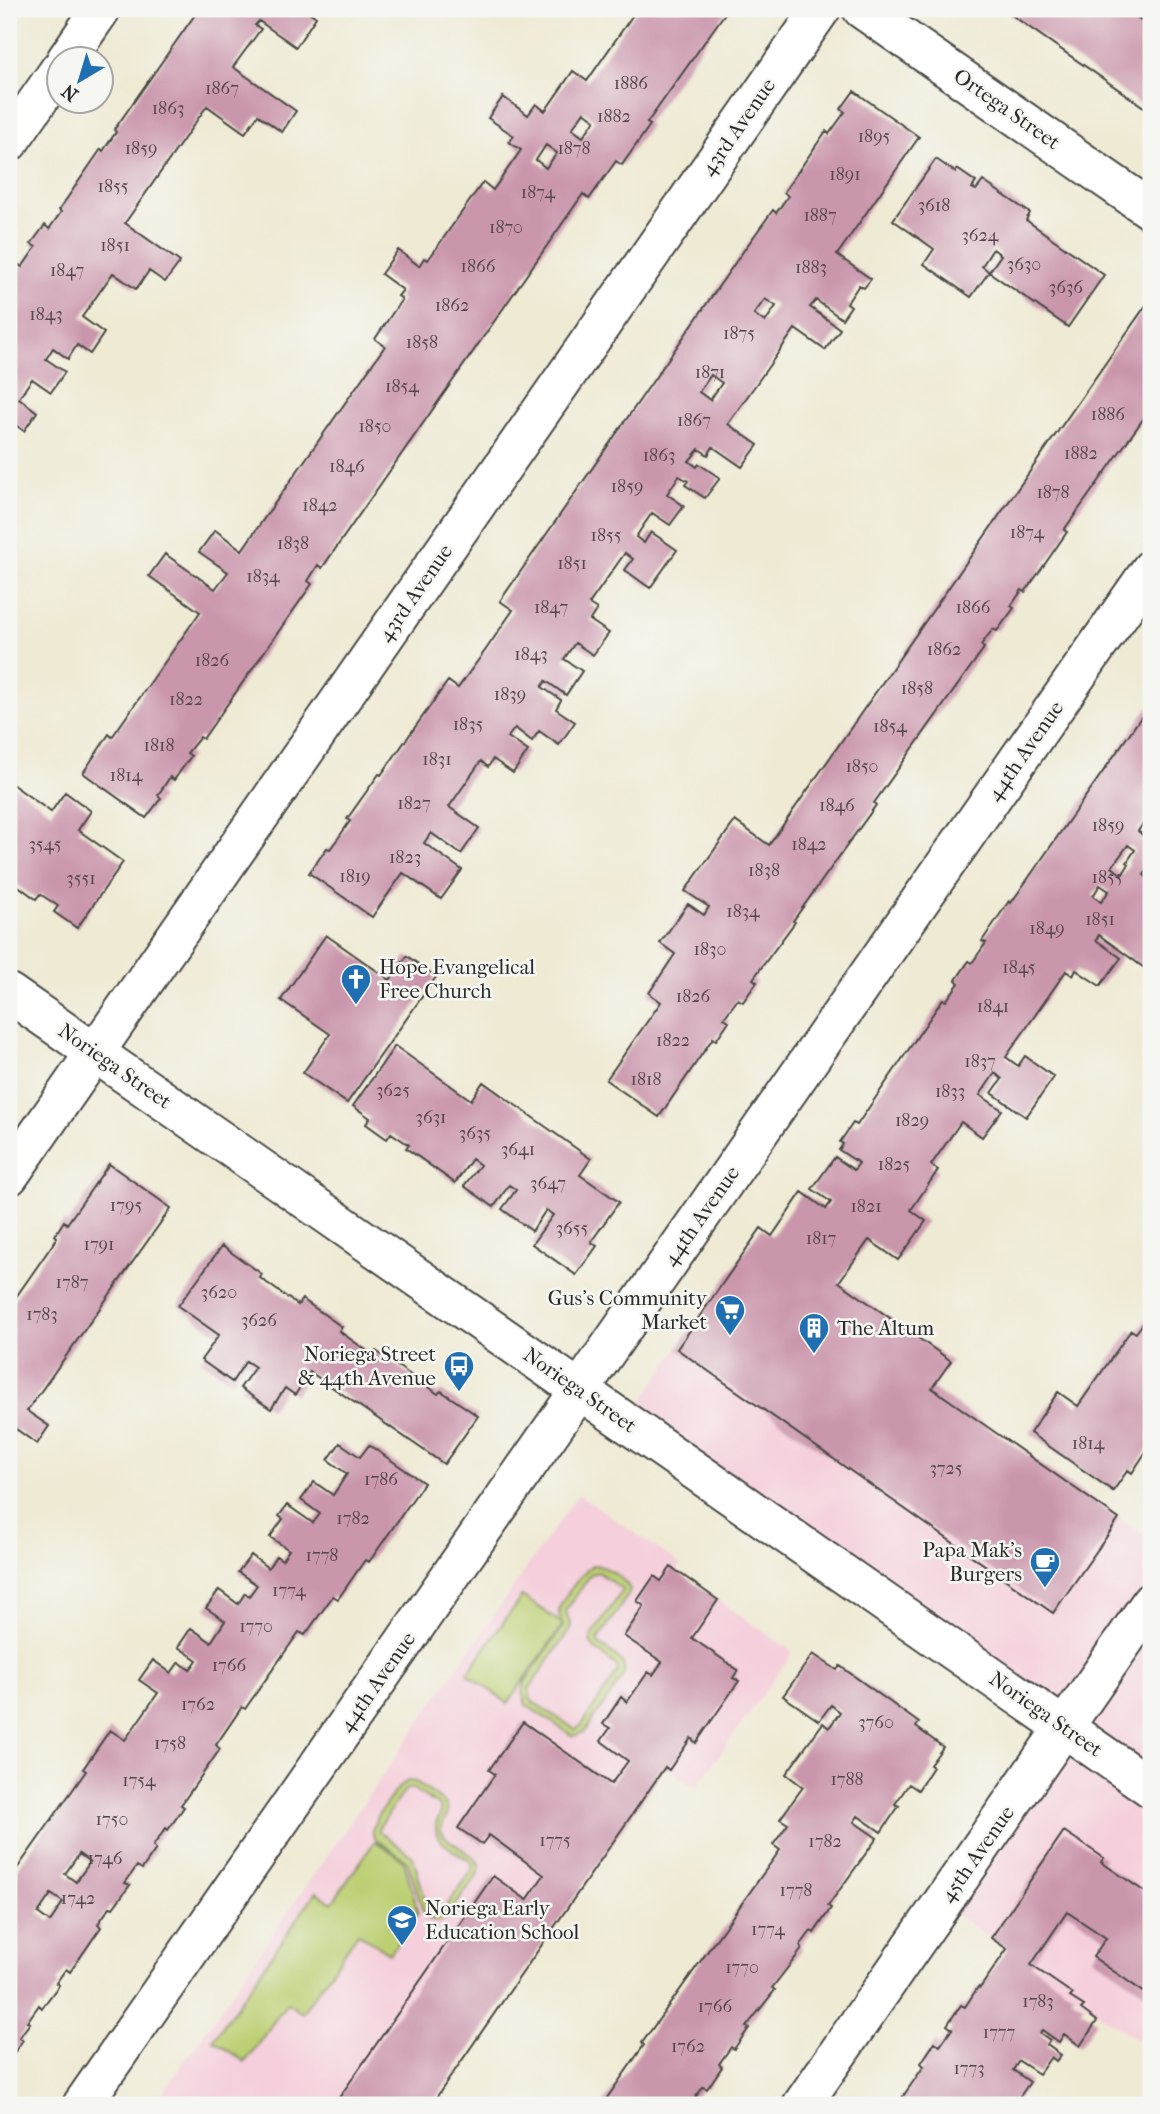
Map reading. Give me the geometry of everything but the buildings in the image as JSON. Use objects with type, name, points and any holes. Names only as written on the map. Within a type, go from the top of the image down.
[{"type":"street","points":[[76,46],[101,9]]},
{"type":"street","name":"43rd Avenue","points":[[9,1176],[821,9]]},
{"type":"street","name":"Ortega Street","points":[[862,9],[1151,210]]},
{"type":"street","points":[[9,142],[46,89]]},
{"type":"street","name":"44th Avenue","points":[[82,2105],[1151,569]]},
{"type":"street","name":"Noriega Street","points":[[9,993],[1151,1788]]},
{"type":"street","name":"45th Avenue","points":[[802,2105],[1151,1602]]},
{"type":"shaded area","points":[[761,1228],[951,1361],[933,1388],[1151,1540],[1151,2050],[941,1904],[1064,1728],[627,1423]]},
{"type":"shaded area","name":"Noriega Early Education School","points":[[578,1494],[680,1564],[676,1571],[793,1652],[696,1788],[665,1767],[431,2105],[154,2105]]},
{"type":"green space","points":[[593,1565],[609,1570],[630,1589],[597,1641],[621,1661],[624,1671],[623,1677],[584,1732],[573,1736],[526,1705],[522,1692],[525,1682],[563,1627],[559,1613],[563,1600]],"holes":[[[598,1572],[623,1590],[590,1642],[617,1666],[618,1672],[581,1726],[575,1729],[533,1702],[529,1689],[570,1629],[566,1610],[591,1574]]]},
{"type":"green space","points":[[522,1596],[563,1624],[508,1703],[467,1674]]},
{"type":"green space","points":[[408,1781],[416,1782],[446,1804],[448,1813],[441,1827],[443,1834],[472,1856],[480,1866],[477,1875],[448,1916],[437,1922],[425,1917],[407,1861],[377,1840],[372,1831],[386,1804]],"holes":[[[413,1789],[439,1806],[441,1813],[437,1822],[438,1837],[473,1866],[438,1914],[428,1909],[413,1857],[379,1831],[379,1827],[405,1790]]]},
{"type":"green space","points":[[375,1841],[404,1861],[418,1913],[390,1954],[358,1933],[302,2013],[287,2003],[245,2062],[213,2040],[316,1892],[332,1903]]},
{"type":"place","name":"Hope Evangelical Free Church","points":[[356,1006]]},
{"type":"place","name":"Gus's Community Market","points":[[730,1337]]},
{"type":"place","name":"The Altum","points":[[814,1355]]},
{"type":"place","name":"Noriega Street & 44th Avenue","points":[[459,1393]]},
{"type":"place","name":"Papa Mak's Burgers","points":[[1045,1589]]},
{"type":"place","name":"Noriega Early Education School","points":[[402,1947]]}]
